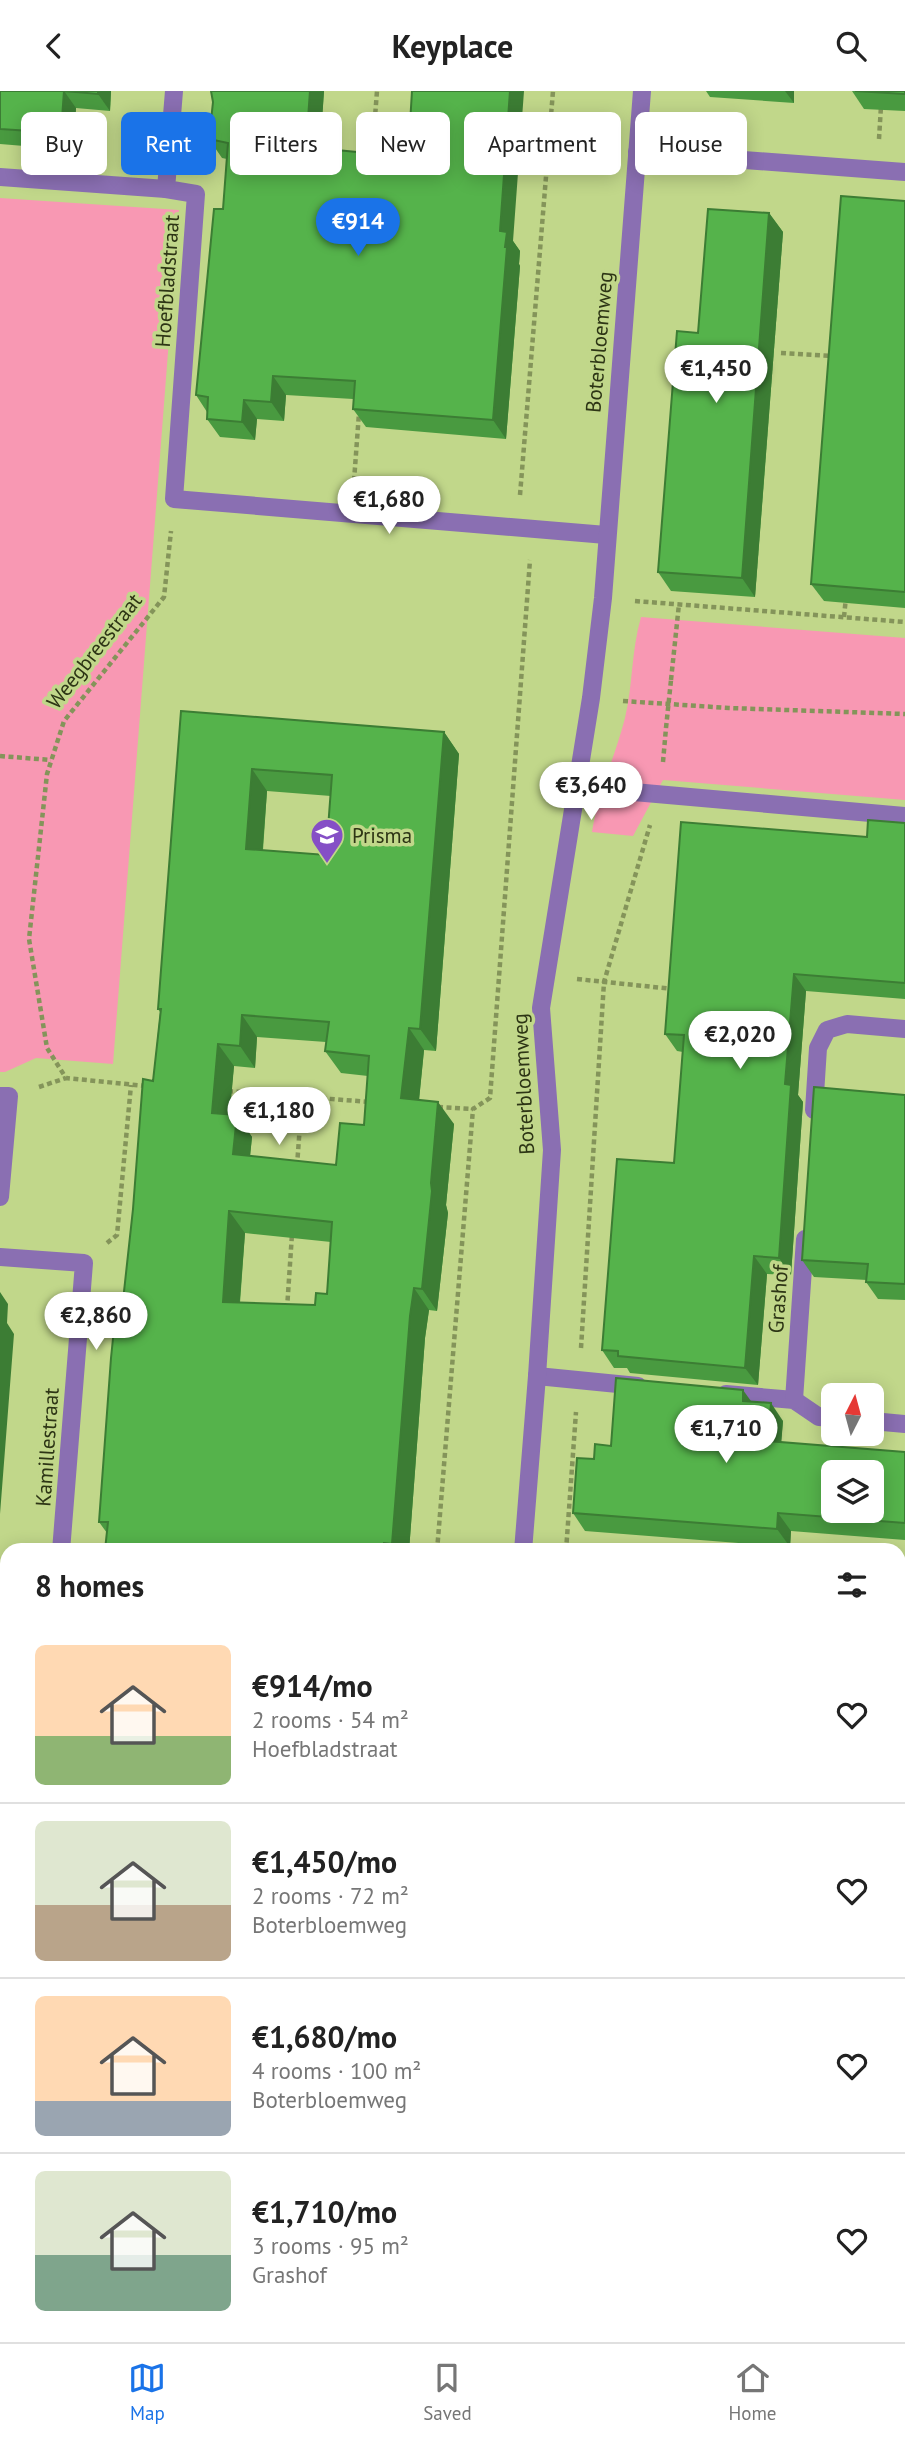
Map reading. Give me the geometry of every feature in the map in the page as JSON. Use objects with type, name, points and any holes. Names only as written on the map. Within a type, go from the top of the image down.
[{"type":"street","name":"Hoefbladstraat","points":[[174,91],[166,189],[197,194],[174,499]]},
{"type":"street","name":"Boterbloemweg","points":[[640,112],[642,91]]},
{"type":"street","points":[[747,160],[905,172]]},
{"type":"street","name":"Boterbloemweg","points":[[524,1543],[552,1150],[541,1008],[591,698],[603,598],[635,175]]},
{"type":"street","points":[[0,177],[166,189]]},
{"type":"street","points":[[174,499],[606,535]]},
{"type":"street","points":[[577,787],[905,816]]},
{"type":"street","points":[[812,1129],[818,1048],[827,1030],[847,1024],[905,1028]]},
{"type":"street","points":[[0,1096],[9,1097],[0,1197]]},
{"type":"street","name":"Grashof","points":[[794,1399],[806,1224]]},
{"type":"street","points":[[0,1258],[84,1263]]},
{"type":"street","name":"Kamillestraat","points":[[62,1543],[84,1263]]},
{"type":"street","points":[[537,1376],[659,1388]]},
{"type":"street","points":[[713,1392],[794,1399],[821,1417]]},
{"type":"street","points":[[884,1422],[905,1423]]},
{"type":"path","points":[[375,112],[377,91]]},
{"type":"path","points":[[434,1106],[473,1109],[490,1098],[530,554],[518,527],[552,91]]},
{"type":"path","points":[[876,170],[881,104]]},
{"type":"path","points":[[782,353],[836,356]]},
{"type":"path","points":[[351,513],[360,403]]},
{"type":"path","name":"Weegbreestraat","points":[[131,1085],[66,1078],[47,1048],[29,939],[47,774],[64,721],[164,597],[174,499]]},
{"type":"path","points":[[845,617],[846,589]]},
{"type":"path","points":[[603,598],[905,622]]},
{"type":"path","points":[[567,1543],[604,982],[659,795],[678,604]]},
{"type":"path","points":[[591,698],[729,708],[905,713]]},
{"type":"path","points":[[0,755],[52,760]]},
{"type":"path","points":[[546,975],[686,991]]},
{"type":"path","points":[[84,1263],[117,1235],[131,1085],[157,1087]]},
{"type":"path","points":[[223,1091],[381,1102]]},
{"type":"path","points":[[296,1178],[302,1097]]},
{"type":"path","points":[[438,1543],[473,1109]]},
{"type":"path","points":[[286,1313],[292,1232]]},
{"type":"shaded area","points":[[0,198],[179,210],[113,1064],[36,1058],[5,1072],[0,1072]]},
{"type":"shaded area","points":[[641,617],[905,638],[905,800],[663,780],[633,836],[592,832],[598,803],[625,718]]},
{"type":"building","points":[[0,91],[64,91],[62,112],[21,112],[21,130],[0,129]]},
{"type":"building","points":[[64,91],[98,91],[98,94]]},
{"type":"building","points":[[211,91],[310,91],[308,112],[230,112],[230,175],[342,175],[342,151],[356,152],[356,175],[450,175],[450,112],[411,112],[412,91],[510,91],[508,112],[464,112],[464,175],[504,175],[500,231],[507,232],[507,247],[493,420],[353,409],[355,381],[273,376],[271,402],[244,400],[242,422],[207,419],[208,397],[196,395],[214,209],[223,209],[228,143],[216,140],[216,112],[212,112]]},
{"type":"building","points":[[855,91],[905,91],[905,94]]},
{"type":"building","points":[[841,196],[905,201],[905,592],[811,584]]},
{"type":"building","points":[[708,209],[769,213],[742,578],[658,572],[677,331],[698,333]]},
{"type":"building","points":[[181,711],[444,732],[420,1029],[409,1028],[401,1098],[438,1102],[422,1289],[414,1288],[410,1316],[392,1543],[106,1543],[108,1522],[99,1522],[115,1319],[121,1319],[143,1079],[153,1081],[161,1009],[158,1009]],"holes":[[[252,769],[332,775],[326,855],[246,849]],[[242,1015],[329,1022],[325,1051],[369,1056],[364,1125],[340,1123],[336,1165],[233,1154],[237,1115],[212,1113],[218,1044],[240,1046]],[[229,1211],[332,1222],[327,1294],[316,1293],[315,1305],[223,1302]]]},
{"type":"building","points":[[868,820],[905,823],[905,983],[794,974],[785,1084],[791,1085],[779,1258],[754,1256],[745,1368],[618,1356],[618,1351],[602,1350],[617,1159],[674,1163],[684,1035],[665,1034],[681,822],[867,837]]},
{"type":"building","points":[[814,1087],[905,1095],[905,1284],[866,1282],[868,1264],[802,1260]]},
{"type":"building","points":[[616,1378],[743,1390],[743,1401],[771,1403],[768,1441],[905,1452],[905,1523],[884,1521],[884,1460],[821,1460],[821,1516],[778,1513],[777,1529],[573,1513],[577,1458],[594,1459],[595,1444],[611,1446]]},
{"type":"place","name":"Prisma","points":[[327,865]]}]
